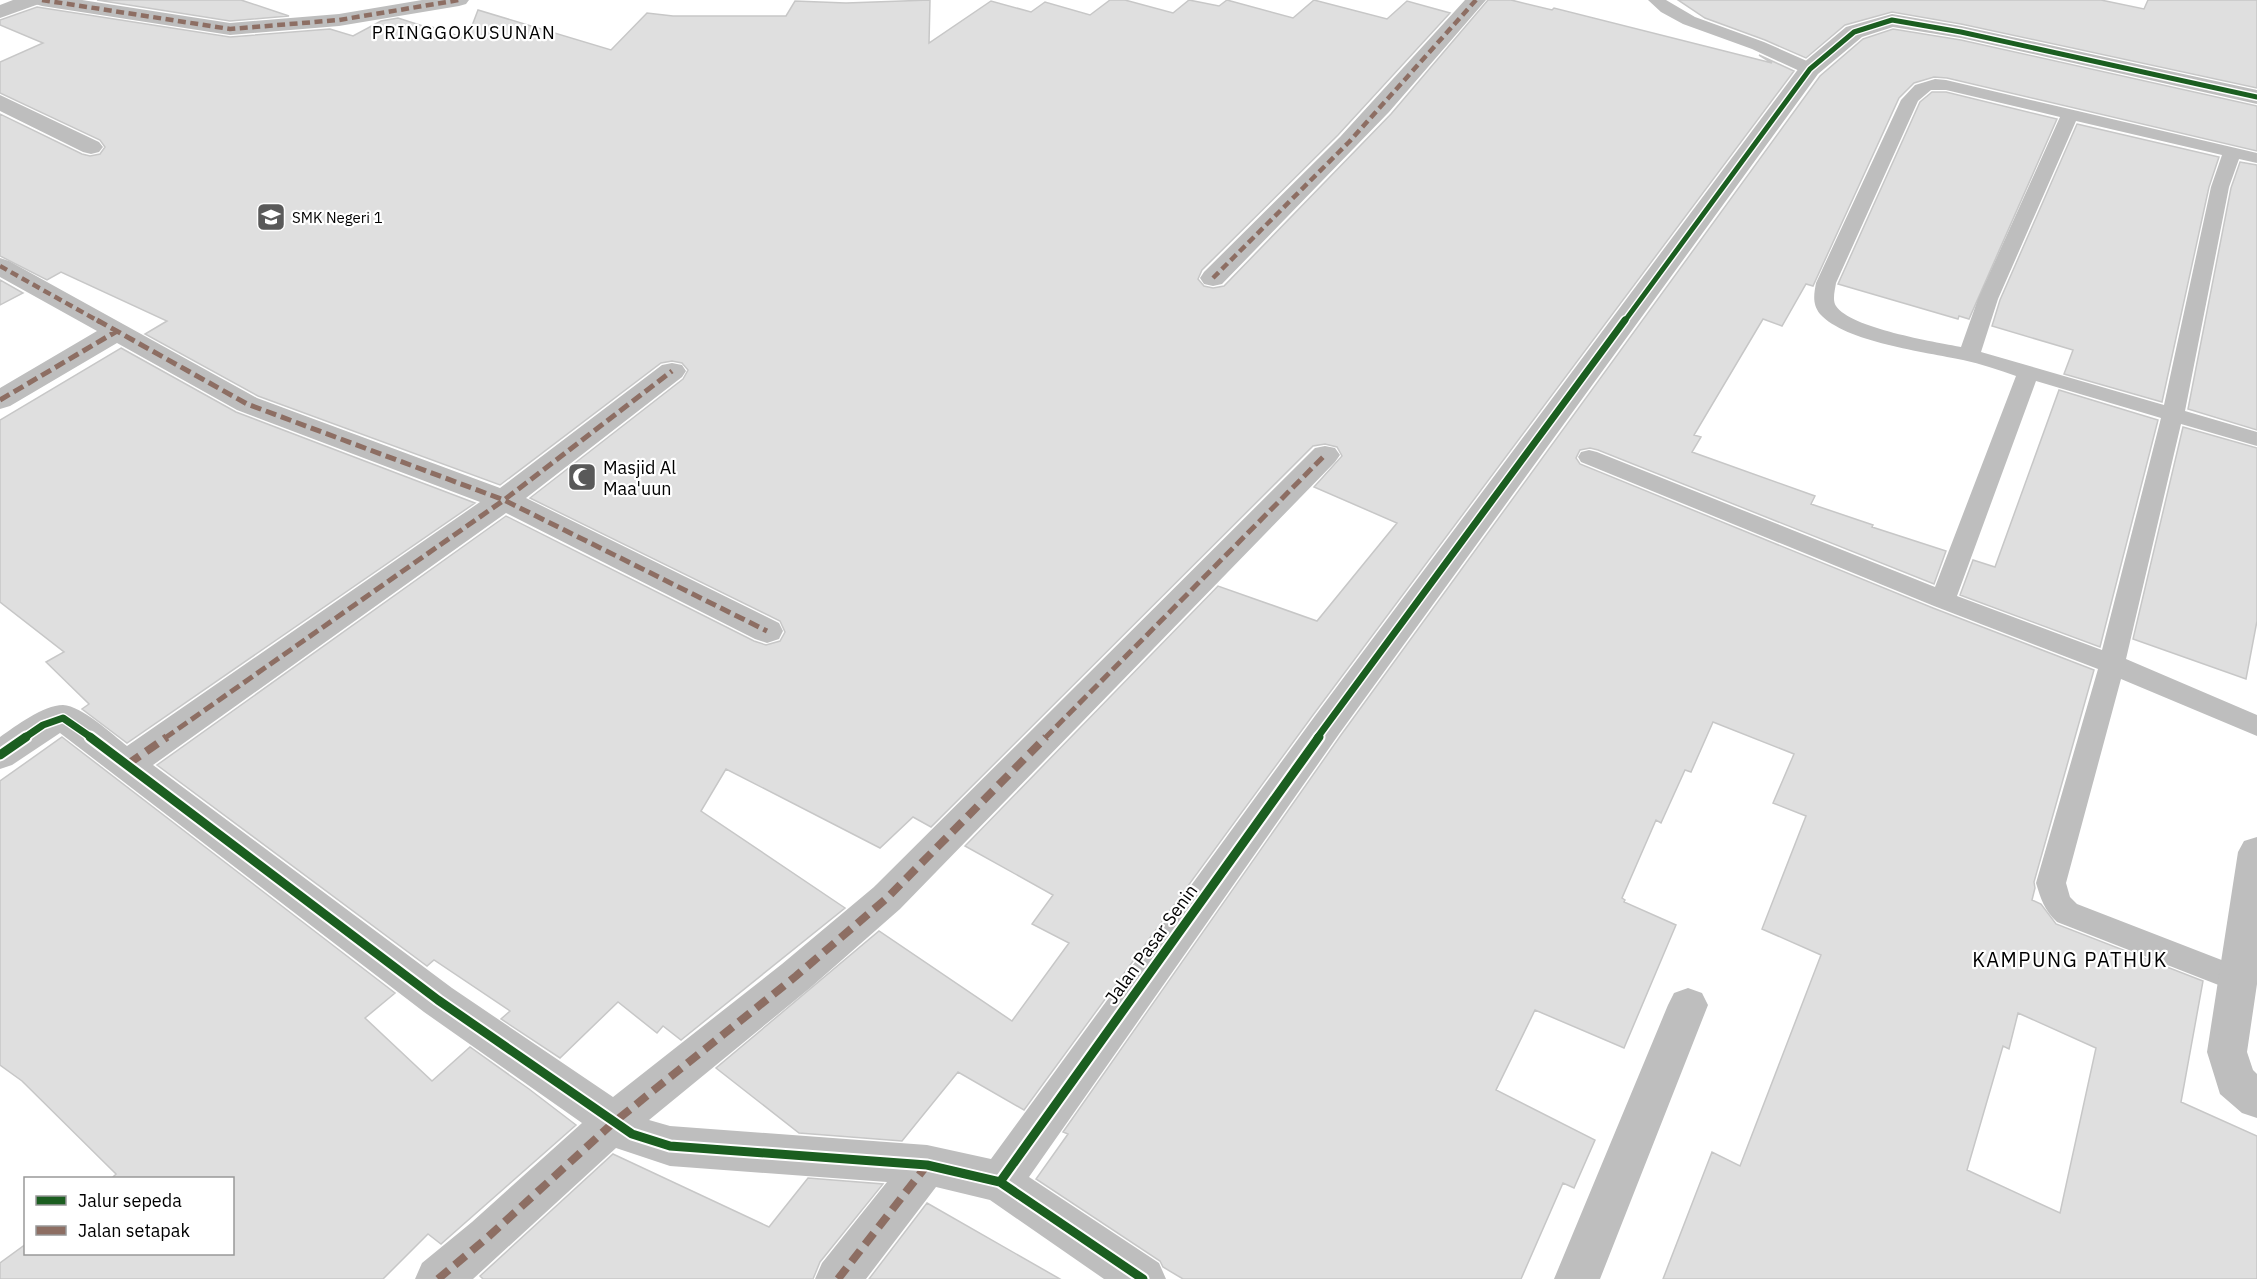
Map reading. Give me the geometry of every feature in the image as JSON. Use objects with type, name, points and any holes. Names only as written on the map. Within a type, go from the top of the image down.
[{"type":"street","points":[[0,12],[32,0]]},
{"type":"street","points":[[42,0],[230,29],[339,20],[459,0]]},
{"type":"street","points":[[1213,278],[1318,176],[1443,40],[1476,0]]},
{"type":"street","name":"Jalan Pasar Senin","points":[[1000,1182],[1327,724],[1810,69],[1854,32],[1892,20],[1961,32],[2257,97]]},
{"type":"street","points":[[0,102],[91,147]]},
{"type":"street","points":[[0,267],[247,404],[504,500],[767,631]]},
{"type":"street","points":[[0,400],[117,331]]},
{"type":"street","points":[[128,764],[504,500],[672,371]]},
{"type":"street","points":[[438,1279],[488,1238],[613,1123],[796,976],[887,898],[1324,455]]},
{"type":"street","points":[[0,755],[43,725],[63,718],[128,764],[438,1000],[632,1134],[670,1146],[927,1165],[1000,1182],[1143,1279]]},
{"type":"street","points":[[2257,852],[2240,980],[2227,1052],[2235,1081],[2257,1099]]},
{"type":"street","points":[[1577,1279],[1688,1005]]},
{"type":"street","points":[[838,1279],[927,1165]]},
{"type":"lane","points":[[1656,0],[1672,14],[1687,21],[1768,49],[1810,69]]},
{"type":"lane","points":[[2257,158],[1946,85],[1926,85],[1917,90],[1910,100],[1826,283],[1824,300],[1828,309],[1838,319],[1856,328],[1969,355],[2257,438]]},
{"type":"lane","points":[[1969,355],[1985,306],[2070,114]]},
{"type":"lane","points":[[2232,153],[2220,187],[2173,413],[2112,664],[2051,883],[2057,904],[2067,913],[2240,980]]},
{"type":"lane","points":[[1943,600],[2028,373]]},
{"type":"lane","points":[[1589,457],[1943,600],[2112,664],[2257,726]]},
{"type":"building","points":[[97,0],[241,0],[289,16],[230,21]]},
{"type":"building","points":[[930,0],[929,43],[991,1],[1031,12],[1045,2],[1090,15],[1110,0],[1125,0],[1173,13],[1189,0],[1219,6],[1227,0],[1293,18],[1314,0],[1387,19],[1407,1],[1450,13],[1338,135],[1202,270],[1198,279],[1204,286],[1213,288],[1224,286],[1391,114],[1488,0],[1511,0],[1552,10],[1554,8],[1772,63],[1759,55],[1794,71],[1313,715],[1024,1110],[958,1072],[902,1141],[799,1133],[716,1068],[879,931],[1012,1021],[1069,943],[1032,924],[1053,895],[965,846],[1218,586],[1317,621],[1397,523],[1314,487],[1342,456],[1337,447],[1325,444],[1313,446],[931,827],[913,817],[880,848],[726,769],[701,811],[845,908],[681,1040],[663,1026],[657,1033],[618,1002],[560,1058],[501,1019],[510,1011],[434,960],[427,966],[157,765],[506,516],[754,641],[766,645],[780,641],[785,632],[780,621],[530,498],[683,379],[688,370],[682,363],[672,361],[661,363],[500,485],[258,396],[145,334],[167,321],[61,272],[47,280],[0,256],[0,114],[82,154],[90,156],[100,154],[105,147],[100,140],[0,93],[0,62],[43,43],[0,25],[0,20],[37,7],[230,37],[330,29],[353,36],[381,21],[398,18],[467,39],[478,10],[611,50],[647,13],[673,16],[786,16],[795,1],[846,3]]},
{"type":"building","points":[[1678,0],[2101,0],[2144,9],[2148,0],[2257,0],[2257,88],[1961,24],[1892,12],[1845,25],[1806,58],[1705,18]]},
{"type":"building","points":[[1893,29],[1961,40],[2257,106],[2257,151],[1947,78],[1934,77],[1914,83],[1899,98],[1813,286],[1806,284],[1782,326],[1763,319],[1694,435],[1701,437],[1692,452],[1815,496],[1811,504],[1946,551],[1934,584],[1598,450],[1590,448],[1580,450],[1576,458],[1580,464],[1933,608],[2094,670],[2034,882],[2032,900],[2041,904],[2056,924],[2203,981],[2181,1102],[2257,1136],[2257,1279],[1663,1279],[1712,1152],[1740,1166],[1821,955],[1762,929],[1806,816],[1773,803],[1794,754],[1713,722],[1691,772],[1685,770],[1661,823],[1656,820],[1622,898],[1624,902],[1676,925],[1624,1048],[1535,1010],[1496,1090],[1595,1140],[1574,1188],[1563,1183],[1521,1279],[1183,1279],[1163,1267],[1160,1261],[1036,1179],[1068,1134],[1063,1132],[1341,735],[1820,76],[1863,39]],"holes":[[[2018,1013],[2096,1048],[2060,1213],[1967,1170],[2003,1046],[2009,1049]]]},
{"type":"building","points":[[1932,92],[1946,92],[2057,119],[1969,319],[1959,316],[1958,319],[1838,284],[1920,102]]},
{"type":"building","points":[[2077,124],[2219,157],[2209,187],[2162,402],[2064,374],[2073,350],[1992,326],[2000,300]]},
{"type":"building","points":[[2240,162],[2257,165],[2257,430],[2188,409],[2231,188]]},
{"type":"building","points":[[0,280],[23,293],[0,305]]},
{"type":"building","points":[[121,348],[236,412],[475,503],[127,743],[82,709],[89,704],[46,662],[64,652],[0,602],[0,420]]},
{"type":"building","points":[[2059,390],[2158,420],[2100,647],[1960,595],[1973,560],[1995,567]]},
{"type":"building","points":[[2183,427],[2257,448],[2257,621],[2246,679],[2133,639]]},
{"type":"building","points":[[62,737],[395,993],[365,1018],[432,1081],[470,1047],[576,1125],[441,1244],[428,1234],[383,1279],[0,1279],[0,1263],[24,1245],[24,1255],[234,1255],[234,1177],[113,1177],[116,1174],[22,1081],[0,1065],[0,781]]},
{"type":"building","points":[[613,1154],[769,1227],[808,1178],[883,1184],[820,1262],[813,1279],[483,1279],[480,1276]]},
{"type":"building","points":[[927,1203],[1060,1279],[869,1279]]},
{"type":"marked path","points":[[42,0],[230,29],[339,20],[459,0]]},
{"type":"marked path","points":[[1213,278],[1349,142],[1476,0]]},
{"type":"marked path","points":[[0,266],[247,404],[504,500],[767,631]]},
{"type":"marked path","points":[[0,400],[117,331]]},
{"type":"marked path","points":[[128,764],[504,500],[672,371]]},
{"type":"marked path","points":[[438,1279],[488,1237],[613,1123],[796,976],[887,898],[1325,455]]},
{"type":"marked path","points":[[838,1279],[927,1165]]},
{"type":"cycle path","points":[[1000,1182],[1327,725],[1810,69],[1854,32],[1892,20],[1961,32],[2257,97]]},
{"type":"cycle path","points":[[0,755],[43,725],[63,718],[69,721],[438,1000],[632,1134],[670,1146],[927,1165],[1000,1182],[1143,1279]]},
{"type":"place","name":"SMK Negeri 1","points":[[271,217]]},
{"type":"place","name":"Masjid Al Maa'uun","points":[[582,477]]},
{"type":"district","name":"PRINGGOKUSUNAN","points":[[464,32]]},
{"type":"district","name":"KAMPUNG PATHUK","points":[[2070,959]]}]
